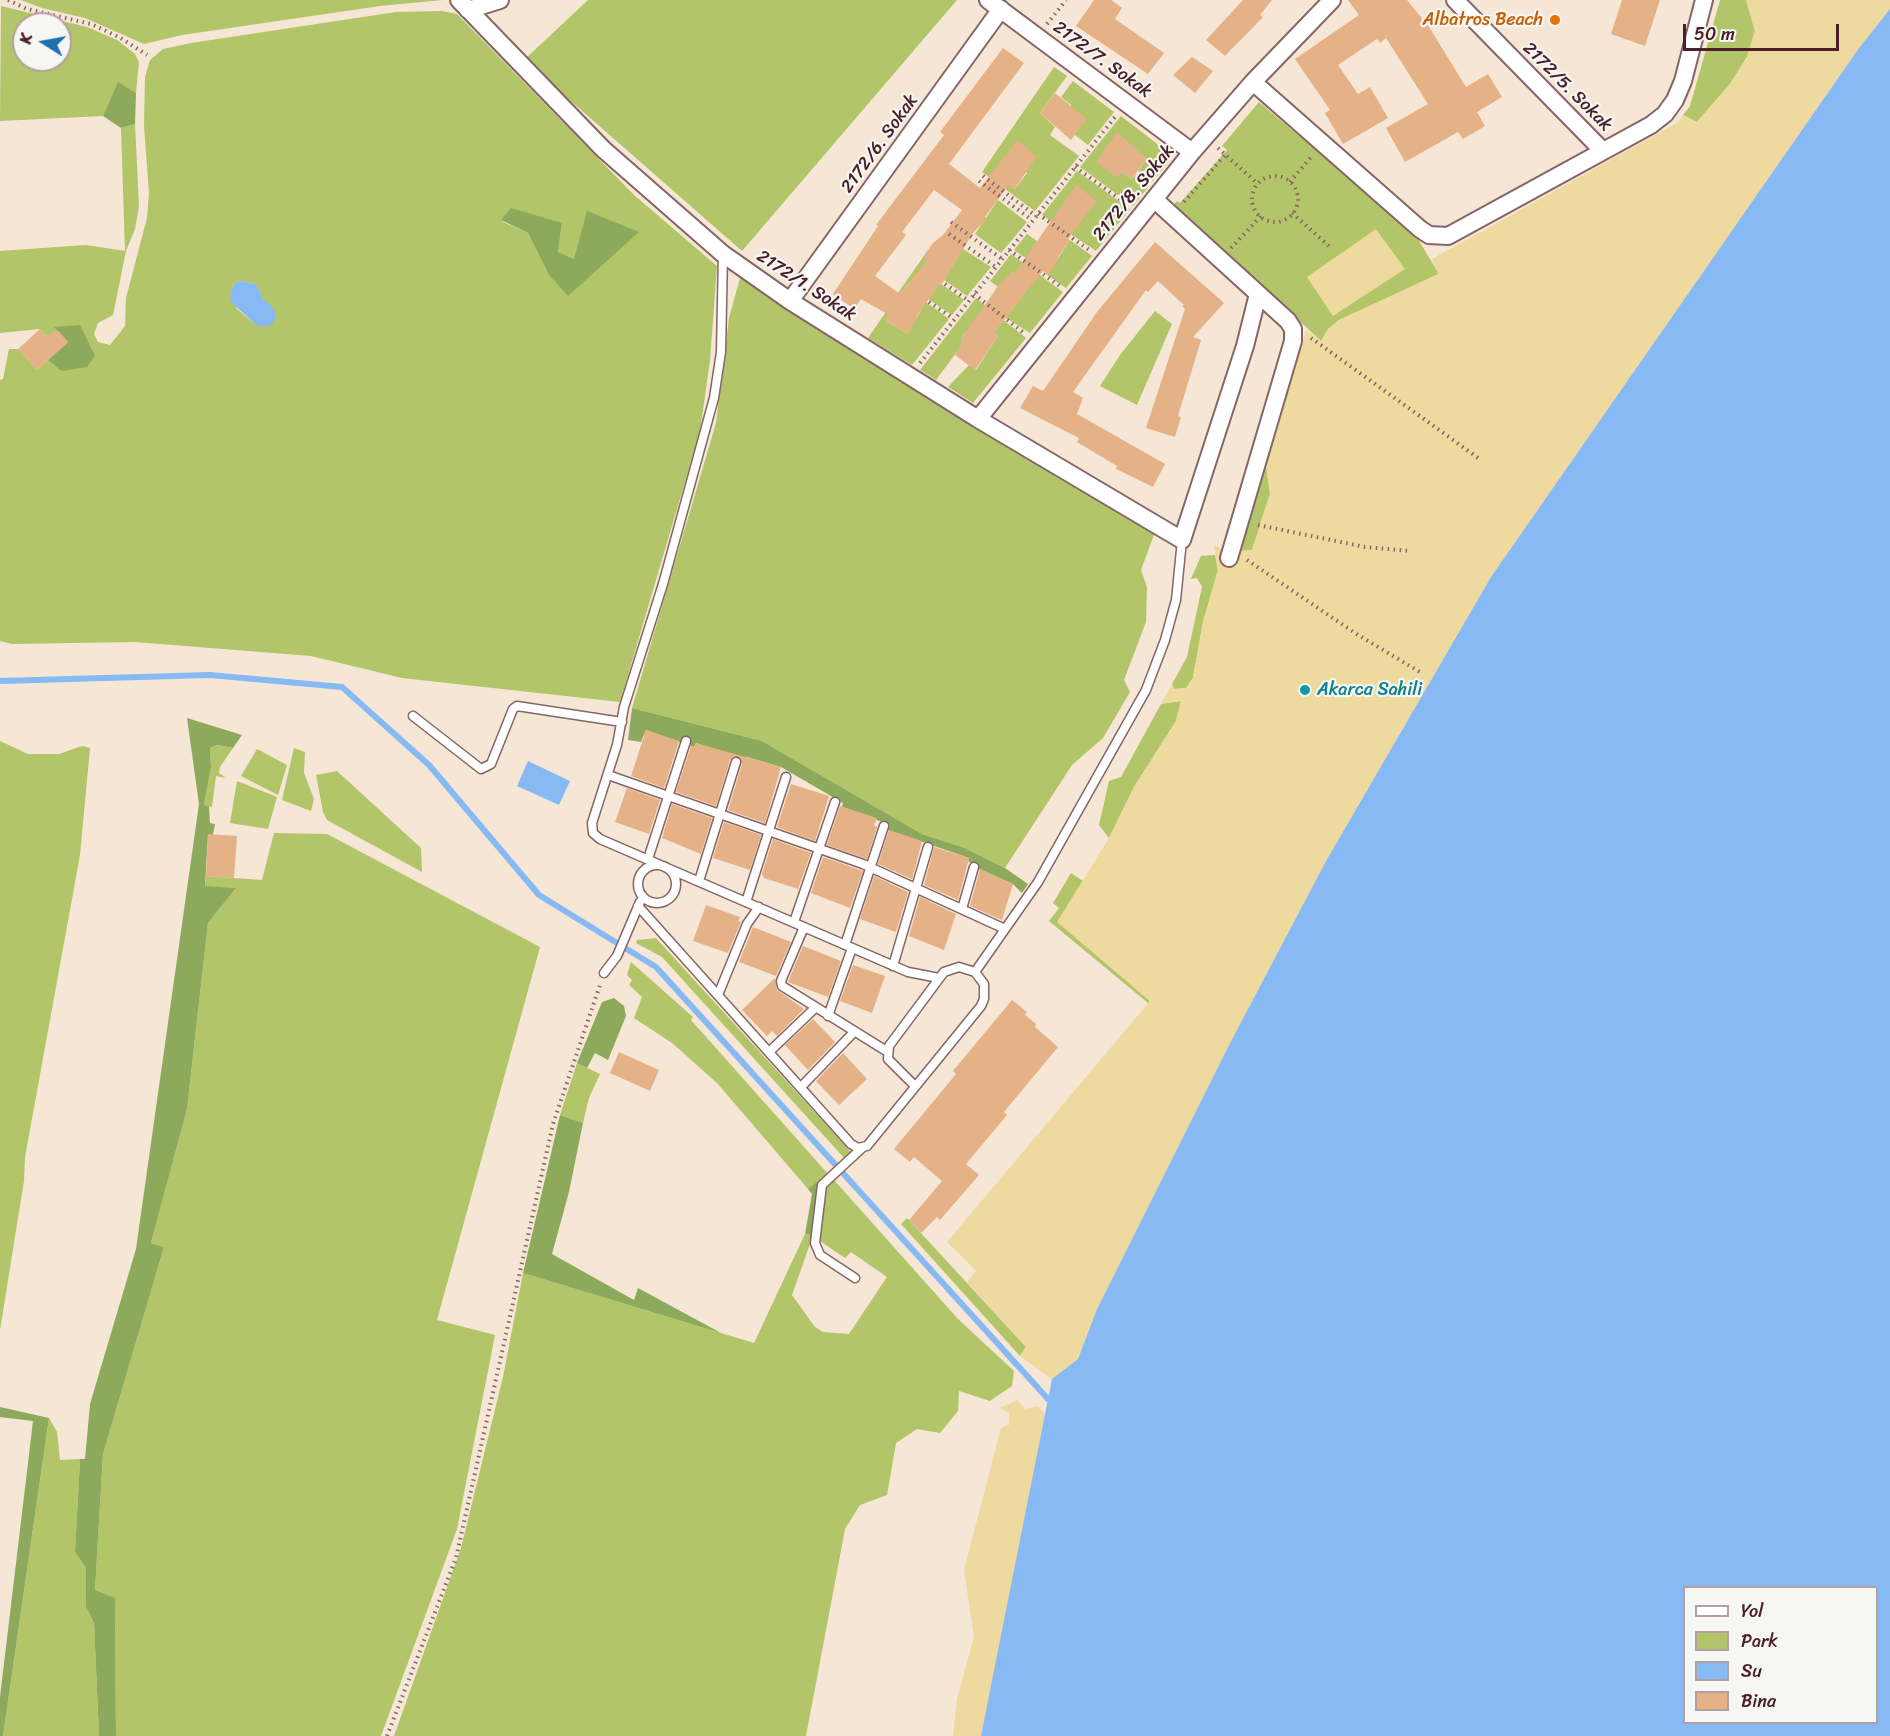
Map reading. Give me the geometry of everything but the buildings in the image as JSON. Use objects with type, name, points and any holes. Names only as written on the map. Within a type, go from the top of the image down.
[{"type":"street","points":[[463,5],[500,0]]},
{"type":"street","name":"2172/8. Sokak","points":[[978,419],[1192,152],[1253,82],[1332,0]]},
{"type":"street","name":"2172/5. Sokak","points":[[1455,0],[1602,150]]},
{"type":"street","points":[[1253,82],[1420,229],[1438,237],[1448,236],[1651,125],[1665,114],[1675,100],[1683,81],[1704,0]]},
{"type":"street","name":"2172/1. Sokak","points":[[463,5],[603,149],[723,254],[790,301],[978,419],[1182,540]]},
{"type":"street","name":"2172/7. Sokak","points":[[994,5],[1192,152]]},
{"type":"street","name":"2172/6. Sokak","points":[[790,301],[994,5]]},
{"type":"street","points":[[1154,199],[1226,253],[1258,294],[1288,321],[1293,329],[1293,341],[1230,554]]},
{"type":"street","points":[[1182,540],[1245,346],[1258,294]]},
{"type":"lane","points":[[723,254],[721,352],[714,398],[608,775],[592,824],[593,833],[600,839],[893,966],[916,975],[939,978]]},
{"type":"lane","points":[[975,972],[1038,882],[1146,690],[1165,640],[1176,600],[1182,540]]},
{"type":"lane","points":[[413,716],[481,769],[491,764],[513,710],[517,706],[622,722]]},
{"type":"lane","points":[[648,859],[686,741]]},
{"type":"lane","points":[[699,881],[736,762]]},
{"type":"lane","points":[[608,775],[870,867],[1005,928]]},
{"type":"lane","points":[[746,902],[786,777]]},
{"type":"lane","points":[[794,922],[835,802]]},
{"type":"lane","points":[[828,1016],[870,867],[884,826]]},
{"type":"lane","points":[[893,966],[928,847]]},
{"type":"lane","points":[[604,973],[617,956],[642,897],[637,883],[642,871],[652,865],[664,866],[674,875],[676,881],[673,894],[669,899],[656,904],[642,897]]},
{"type":"lane","points":[[962,909],[974,867]]},
{"type":"lane","points":[[638,906],[851,1144],[862,1148]]},
{"type":"lane","points":[[718,996],[747,924],[759,907]]},
{"type":"lane","points":[[804,927],[781,984],[785,990],[888,1052]]},
{"type":"lane","points":[[855,1278],[820,1255],[815,1248],[822,1186],[862,1148],[915,1086],[981,1006],[984,999],[984,984],[975,972],[959,966],[951,968],[939,978],[889,1046],[891,1064],[915,1086]]},
{"type":"lane","points":[[769,1052],[815,1008]]},
{"type":"lane","points":[[801,1087],[854,1032]]},
{"type":"path","points":[[8,0],[27,9],[91,24],[119,37],[147,55]]},
{"type":"path","points":[[1038,37],[1066,0]]},
{"type":"path","points":[[909,376],[1126,102]]},
{"type":"path","points":[[1205,137],[1258,184]]},
{"type":"path","points":[[1290,182],[1323,144]]},
{"type":"path","points":[[1185,204],[1185,200],[1225,154]]},
{"type":"path","points":[[1075,167],[1141,214]]},
{"type":"path","points":[[983,176],[1105,261]]},
{"type":"path","points":[[1275,176],[1290,182],[1297,195],[1297,203],[1292,213],[1277,221],[1261,216],[1252,201],[1258,184],[1268,177],[1275,176]]},
{"type":"path","points":[[979,181],[1032,220]]},
{"type":"path","points":[[1292,213],[1330,247]]},
{"type":"path","points":[[1226,253],[1261,216]]},
{"type":"path","points":[[951,222],[1002,260]]},
{"type":"path","points":[[949,234],[996,267]]},
{"type":"path","points":[[1224,240],[1226,253]]},
{"type":"path","points":[[1010,250],[1076,298]]},
{"type":"path","points":[[1226,253],[1239,255]]},
{"type":"path","points":[[945,284],[969,301]]},
{"type":"path","points":[[974,294],[1039,344]]},
{"type":"path","points":[[929,302],[954,319]]},
{"type":"path","points":[[1288,321],[1481,460]]},
{"type":"path","points":[[1240,521],[1365,547],[1410,551]]},
{"type":"path","points":[[1230,554],[1316,605],[1358,635],[1420,672]]},
{"type":"path","points":[[387,1736],[456,1558],[553,1124],[604,973]]},
{"type":"green space","points":[[21,0],[443,0],[380,6],[182,35],[144,44],[85,18],[72,15],[72,12],[42,8]]},
{"type":"green space","points":[[588,0],[957,0],[742,251],[524,60]]},
{"type":"green space","points":[[1720,0],[1746,0],[1755,31],[1747,57],[1730,84],[1697,122],[1683,115],[1690,106]]},
{"type":"green space","points":[[1,6],[26,12],[12,12],[12,72],[72,72],[72,23],[117,40],[135,54],[139,62],[136,93],[118,83],[103,116],[0,121]]},
{"type":"green space","points":[[442,11],[457,14],[634,195],[717,266],[710,360],[700,431],[620,702],[402,678],[311,656],[135,642],[12,644],[0,641],[0,380],[3,379],[9,349],[18,349],[37,370],[48,360],[61,371],[95,356],[55,328],[58,331],[46,336],[40,329],[0,333],[0,251],[86,245],[125,251],[121,128],[135,124],[139,206],[135,229],[126,251],[113,315],[98,323],[94,334],[98,342],[110,345],[125,326],[126,298],[147,218],[149,193],[144,126],[145,77],[150,60],[163,49],[191,43],[396,12]],"holes":[[[501,221],[562,223],[558,252],[574,259],[549,275],[528,233]],[[240,281],[256,284],[264,302],[255,324],[237,309],[230,294],[234,284]]]},
{"type":"green space","points":[[1054,67],[1067,76],[1040,113],[1055,127],[1050,135],[1079,156],[1035,211],[982,172]],"holes":[[[1005,157],[1027,173],[1015,189],[994,174]]]},
{"type":"green space","points":[[1073,81],[1114,112],[1088,145],[1075,135],[1071,105],[1061,97]]},
{"type":"green space","points":[[118,82],[136,93],[135,124],[121,128],[103,116]]},
{"type":"green space","points":[[1259,102],[1415,234],[1439,274],[1339,320],[1328,329],[1321,341],[1174,204],[1177,201],[1180,203],[1227,150],[1222,146]]},
{"type":"green space","points":[[1121,116],[1156,143],[1170,160],[1153,181],[1138,171],[1147,159],[1132,147],[1122,172],[1131,179],[1136,174],[1150,185],[1133,206],[1080,167]]},
{"type":"green space","points":[[1077,171],[1130,209],[1096,251],[1042,215]]},
{"type":"green space","points":[[998,200],[1027,222],[1001,253],[975,234]]},
{"type":"green space","points":[[511,208],[562,223],[558,252],[574,259],[587,211],[639,232],[568,296],[549,275],[528,233],[501,220]]},
{"type":"green space","points":[[1027,234],[1037,241],[1027,259],[1014,250]]},
{"type":"green space","points":[[1070,240],[1092,256],[1066,288],[1047,275]]},
{"type":"green space","points":[[963,249],[991,267],[967,296],[944,280]]},
{"type":"green space","points":[[928,250],[927,260],[921,270],[964,300],[952,315],[907,285],[900,294],[898,293]]},
{"type":"green space","points":[[1011,254],[1063,292],[1030,333],[1006,318],[1018,301],[990,281]]},
{"type":"green space","points":[[740,278],[1048,471],[1155,532],[1141,570],[1147,587],[1146,622],[1124,680],[1130,692],[1103,738],[1072,765],[1005,868],[965,848],[922,834],[762,741],[632,708],[716,423],[729,318]]},
{"type":"green space","points":[[976,298],[1026,338],[973,403],[948,387],[969,365],[976,370],[998,336],[978,321],[963,335],[962,345],[936,380],[920,370]]},
{"type":"green space","points":[[894,300],[893,310],[886,320],[907,334],[926,302],[949,319],[912,365],[868,338]]},
{"type":"green space","points":[[1155,311],[1172,324],[1137,405],[1100,386],[1120,355]]},
{"type":"green space","points":[[80,325],[95,356],[87,367],[61,371],[48,360],[68,342],[54,327]]},
{"type":"green space","points":[[1266,465],[1270,494],[1252,550],[1240,551]]},
{"type":"green space","points":[[1215,555],[1218,570],[1203,622],[1193,678],[1186,688],[1174,689],[1172,684],[1187,657],[1202,587],[1197,578],[1191,579],[1201,556]]},
{"type":"green space","points":[[1181,701],[1176,721],[1134,787],[1109,838],[1099,825],[1109,781],[1121,777],[1161,704]]},
{"type":"green space","points":[[632,708],[762,741],[922,834],[965,848],[1005,868],[1028,884],[1022,893],[1013,884],[979,869],[968,861],[969,858],[888,830],[890,825],[842,807],[843,803],[781,767],[747,757],[745,761],[696,743],[694,747],[646,730],[641,742],[628,740]]},
{"type":"green space","points":[[187,718],[242,735],[233,748],[217,745],[210,748],[211,767],[204,805],[209,806],[210,823],[215,824],[213,835],[208,835],[205,886],[236,888],[208,923],[187,1109],[151,1243],[164,1247],[103,1454],[95,1590],[115,1598],[116,1736],[99,1736],[94,1623],[86,1607],[86,1568],[75,1552],[80,1459],[85,1459],[90,1404],[136,1249],[199,804]]},
{"type":"green space","points":[[0,741],[28,754],[59,754],[82,746],[90,748],[80,855],[25,1157],[24,1181],[0,1330]]},
{"type":"green space","points":[[217,745],[233,748],[220,767],[219,773],[226,778],[216,776],[212,807],[204,805],[211,767],[210,748]]},
{"type":"green space","points":[[294,748],[305,752],[304,773],[314,799],[311,811],[282,800]]},
{"type":"green space","points":[[257,749],[287,765],[278,795],[241,776]]},
{"type":"green space","points":[[337,771],[421,848],[422,872],[327,820],[323,812],[316,775]]},
{"type":"green space","points":[[237,781],[277,797],[268,829],[230,823]]},
{"type":"green space","points":[[274,833],[327,834],[540,947],[437,1320],[495,1335],[457,1529],[381,1736],[116,1736],[115,1599],[95,1590],[103,1454],[164,1247],[151,1243],[187,1109],[208,923],[236,888],[205,887],[206,876],[262,880]]},
{"type":"green space","points":[[1071,873],[1083,881],[1058,922],[1150,1001],[1148,1003],[1049,921],[1059,908],[1053,903]]},
{"type":"green space","points":[[656,938],[851,1152],[845,1159],[662,957],[636,943],[637,940]]},
{"type":"green space","points":[[631,962],[693,1017],[691,1020],[829,1175],[808,1189],[717,1083],[672,1043],[634,1018],[642,997],[629,985],[632,980],[627,975]]},
{"type":"green space","points":[[614,998],[624,1006],[626,1016],[608,1060],[595,1053],[587,1068],[577,1063],[602,1002]]},
{"type":"green space","points":[[577,1063],[600,1074],[589,1098],[583,1123],[560,1115]]},
{"type":"green space","points":[[560,1115],[583,1123],[569,1192],[552,1254],[634,1300],[638,1288],[721,1333],[523,1273]]},
{"type":"green space","points":[[834,1180],[958,1319],[1014,1371],[1012,1386],[990,1401],[959,1391],[958,1411],[940,1433],[917,1429],[896,1443],[887,1495],[860,1505],[845,1529],[806,1736],[394,1736],[461,1548],[503,1377],[523,1273],[754,1343],[805,1234],[812,1235],[792,1295],[815,1327],[823,1332],[849,1334],[887,1277],[851,1252],[845,1258],[820,1241],[826,1192],[824,1188]]},
{"type":"green space","points":[[817,1182],[821,1185],[816,1192],[812,1235],[805,1234],[812,1194],[808,1189]]},
{"type":"green space","points":[[907,1218],[1026,1347],[1020,1356],[901,1224]]},
{"type":"green space","points":[[0,1407],[49,1418],[3,1736],[0,1736],[0,1697],[33,1421],[0,1417]]},
{"type":"green space","points":[[49,1418],[57,1432],[60,1460],[80,1459],[75,1552],[86,1568],[86,1607],[94,1623],[99,1736],[3,1736]]},
{"type":"sand","name":"Akarca Sahili","points":[[1746,0],[1890,0],[1890,9],[1859,48],[1491,577],[1326,861],[1228,1047],[1097,1309],[1078,1359],[1052,1379],[1020,1356],[1026,1347],[967,1282],[976,1271],[947,1242],[1150,1001],[1057,922],[1109,838],[1134,787],[1176,721],[1181,701],[1161,704],[1172,684],[1174,689],[1186,688],[1193,678],[1203,622],[1218,570],[1214,545],[1238,558],[1240,551],[1252,550],[1270,494],[1266,465],[1306,330],[1321,341],[1328,329],[1339,320],[1438,274],[1432,259],[1677,123],[1683,115],[1697,122],[1730,84],[1747,57],[1755,31]]},
{"type":"sand","points":[[1376,229],[1405,269],[1333,316],[1307,277]]},
{"type":"sand","points":[[1017,1400],[1025,1409],[1038,1406],[1045,1414],[1022,1539],[981,1736],[953,1736],[957,1699],[974,1637],[964,1570],[1001,1428],[1009,1425],[1009,1413],[1000,1408]]},
{"type":"water","points":[[1890,9],[1890,1736],[981,1736],[1052,1379],[1078,1359],[1097,1309],[1228,1047],[1326,861],[1491,577],[1859,48]]},
{"type":"water","points":[[240,281],[256,284],[264,301],[270,304],[276,313],[273,324],[263,327],[255,324],[232,303],[230,294],[234,284]]},
{"type":"water","points":[[528,761],[570,781],[559,805],[517,786]]},
{"type":"waterway","points":[[0,681],[210,675],[342,687],[429,765],[539,895],[656,967],[1048,1399]]},
{"type":"place","name":"Albatros Beach","points":[[1555,20]]},
{"type":"place","name":"Akarca Sahili","points":[[1305,690]]}]
